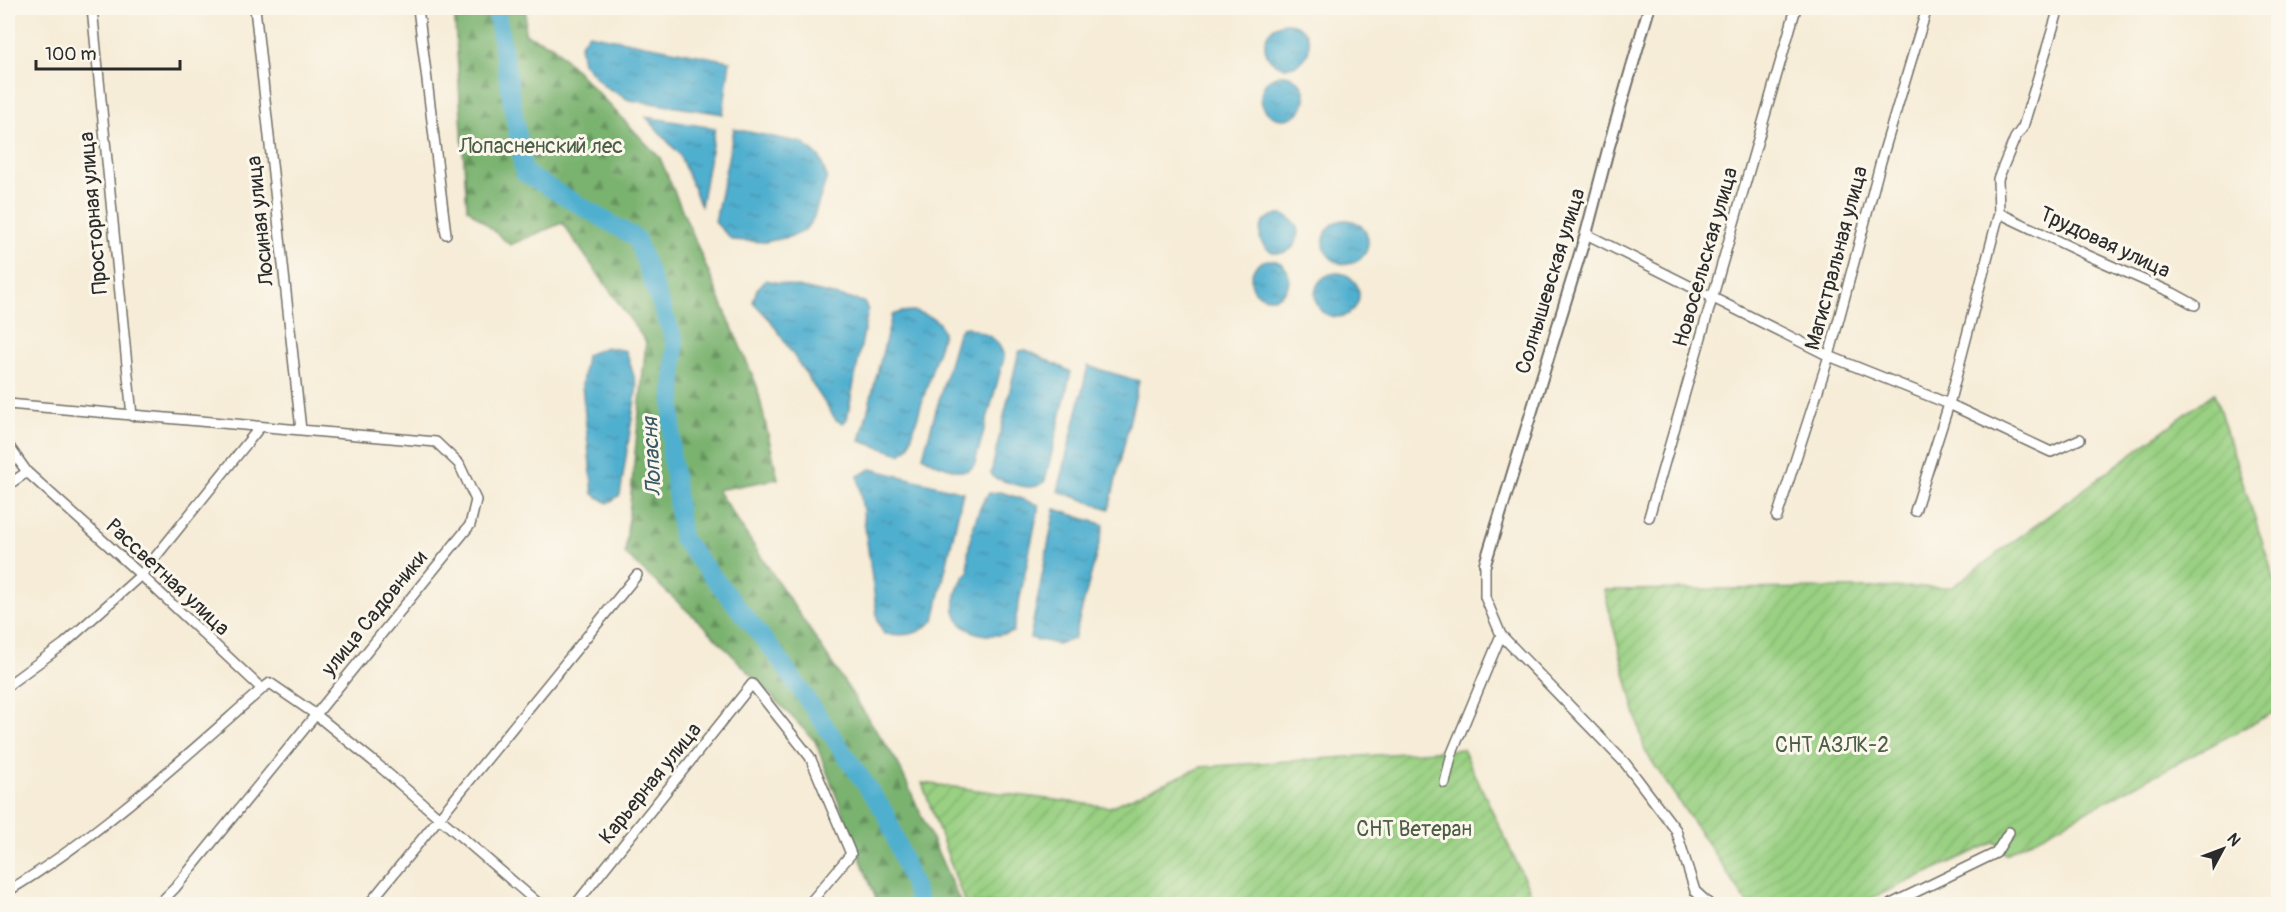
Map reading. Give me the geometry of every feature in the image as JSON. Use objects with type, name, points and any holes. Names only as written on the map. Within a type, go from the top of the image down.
[{"type":"street","name":"Просторная улица","points":[[92,8],[132,416]]},
{"type":"street","name":"Лосиная улица","points":[[255,8],[301,430]]},
{"type":"street","points":[[418,8],[446,234]]},
{"type":"street","name":"Солнышевская улица","points":[[1485,564],[1506,488],[1586,234],[1649,8]]},
{"type":"street","name":"Новосельская улица","points":[[1648,517],[1796,8]]},
{"type":"street","name":"Магистральная улица","points":[[1777,517],[1828,356],[1881,161],[1927,8]]},
{"type":"street","points":[[1915,511],[1949,404],[1999,213],[1998,179],[2015,138],[2023,128],[2059,8]]},
{"type":"street","name":"Трудовая улица","points":[[1999,213],[2086,255],[2173,292],[2195,305]]},
{"type":"street","points":[[1586,234],[1828,356],[1949,404],[2051,452],[2080,439]]},
{"type":"street","name":"улица Садовники","points":[[8,404],[436,442],[459,464],[476,500],[470,525],[175,888],[159,904]]},
{"type":"street","points":[[8,685],[64,644],[141,575],[260,428]]},
{"type":"street","name":"Рассветная улица","points":[[8,445],[27,472],[262,689]]},
{"type":"street","points":[[8,485],[27,472]]},
{"type":"street","points":[[1485,564],[1485,597],[1500,635],[1624,763],[1676,830],[1695,891],[1709,904]]},
{"type":"street","points":[[369,904],[637,575]]},
{"type":"street","points":[[1445,783],[1452,753],[1500,635]]},
{"type":"street","points":[[8,891],[40,871],[146,791],[270,683],[315,714],[378,765],[539,904]]},
{"type":"street","name":"Карьерная улица","points":[[576,904],[752,684],[810,757],[851,854],[809,904]]},
{"type":"street","points":[[1891,904],[1996,853],[2009,832]]},
{"type":"green space","name":"Лопасненский лес","points":[[454,8],[526,8],[525,34],[553,46],[660,158],[757,386],[778,479],[717,490],[898,763],[961,904],[878,904],[815,741],[705,627],[625,554],[646,342],[562,223],[510,245],[467,208]]},
{"type":"green space","name":"СНТ АЗЛК-2","points":[[2214,393],[2278,590],[2278,710],[2006,854],[1995,842],[1859,904],[1748,904],[1645,751],[1604,590],[1952,587]]},
{"type":"green space","name":"СНТ Ветеран","points":[[1463,749],[1536,904],[965,904],[922,783],[1110,807],[1201,767]]},
{"type":"water","points":[[1287,23],[1303,29],[1309,45],[1303,61],[1287,67],[1271,61],[1265,45],[1271,29]]},
{"type":"water","points":[[588,34],[730,61],[723,114],[629,100],[604,86],[583,63],[580,45]]},
{"type":"water","points":[[1283,75],[1299,81],[1305,97],[1299,113],[1283,119],[1267,113],[1261,97],[1267,81]]},
{"type":"water","points":[[646,117],[715,128],[701,206],[679,154]]},
{"type":"water","points":[[734,129],[803,143],[820,158],[827,177],[813,219],[805,230],[789,237],[765,242],[732,240],[715,222]]},
{"type":"water","points":[[1279,215],[1293,220],[1298,234],[1293,248],[1279,253],[1265,248],[1260,234],[1265,220]]},
{"type":"water","points":[[1346,220],[1362,226],[1368,242],[1362,258],[1346,264],[1330,258],[1324,242],[1330,226]]},
{"type":"water","points":[[1270,260],[1284,265],[1289,279],[1284,293],[1270,298],[1256,293],[1251,279],[1256,265]]},
{"type":"water","points":[[1337,273],[1353,279],[1359,295],[1353,311],[1337,317],[1321,311],[1315,295],[1321,279]]},
{"type":"water","points":[[766,280],[864,302],[868,310],[847,419],[843,423],[836,420],[771,321],[753,302],[757,289]]},
{"type":"water","points":[[913,311],[936,321],[943,334],[908,448],[900,454],[860,441],[892,315]]},
{"type":"water","points":[[967,327],[996,341],[1000,345],[1004,358],[975,463],[971,469],[964,471],[942,466],[923,456],[958,333],[962,328]]},
{"type":"water","points":[[606,347],[626,351],[637,386],[620,495],[608,503],[593,494],[582,385],[586,355]]},
{"type":"water","points":[[1026,350],[1071,372],[1045,481],[1034,487],[994,478],[991,473],[1018,355],[1020,351]]},
{"type":"water","points":[[1088,366],[1139,381],[1109,509],[1058,491]]},
{"type":"water","points":[[871,469],[963,492],[934,620],[923,629],[911,634],[884,634],[878,622],[858,476]]},
{"type":"water","points":[[1001,492],[1039,505],[1013,632],[993,635],[973,632],[965,627],[955,612],[955,600],[959,585],[969,571],[968,553],[980,508],[989,493]]},
{"type":"water","points":[[1055,509],[1104,525],[1074,639],[1057,644],[1030,638]]},
{"type":"waterway","name":"Лопасня","points":[[496,8],[524,173],[636,238],[675,342],[671,452],[682,539],[775,653],[886,814],[920,904]]}]
